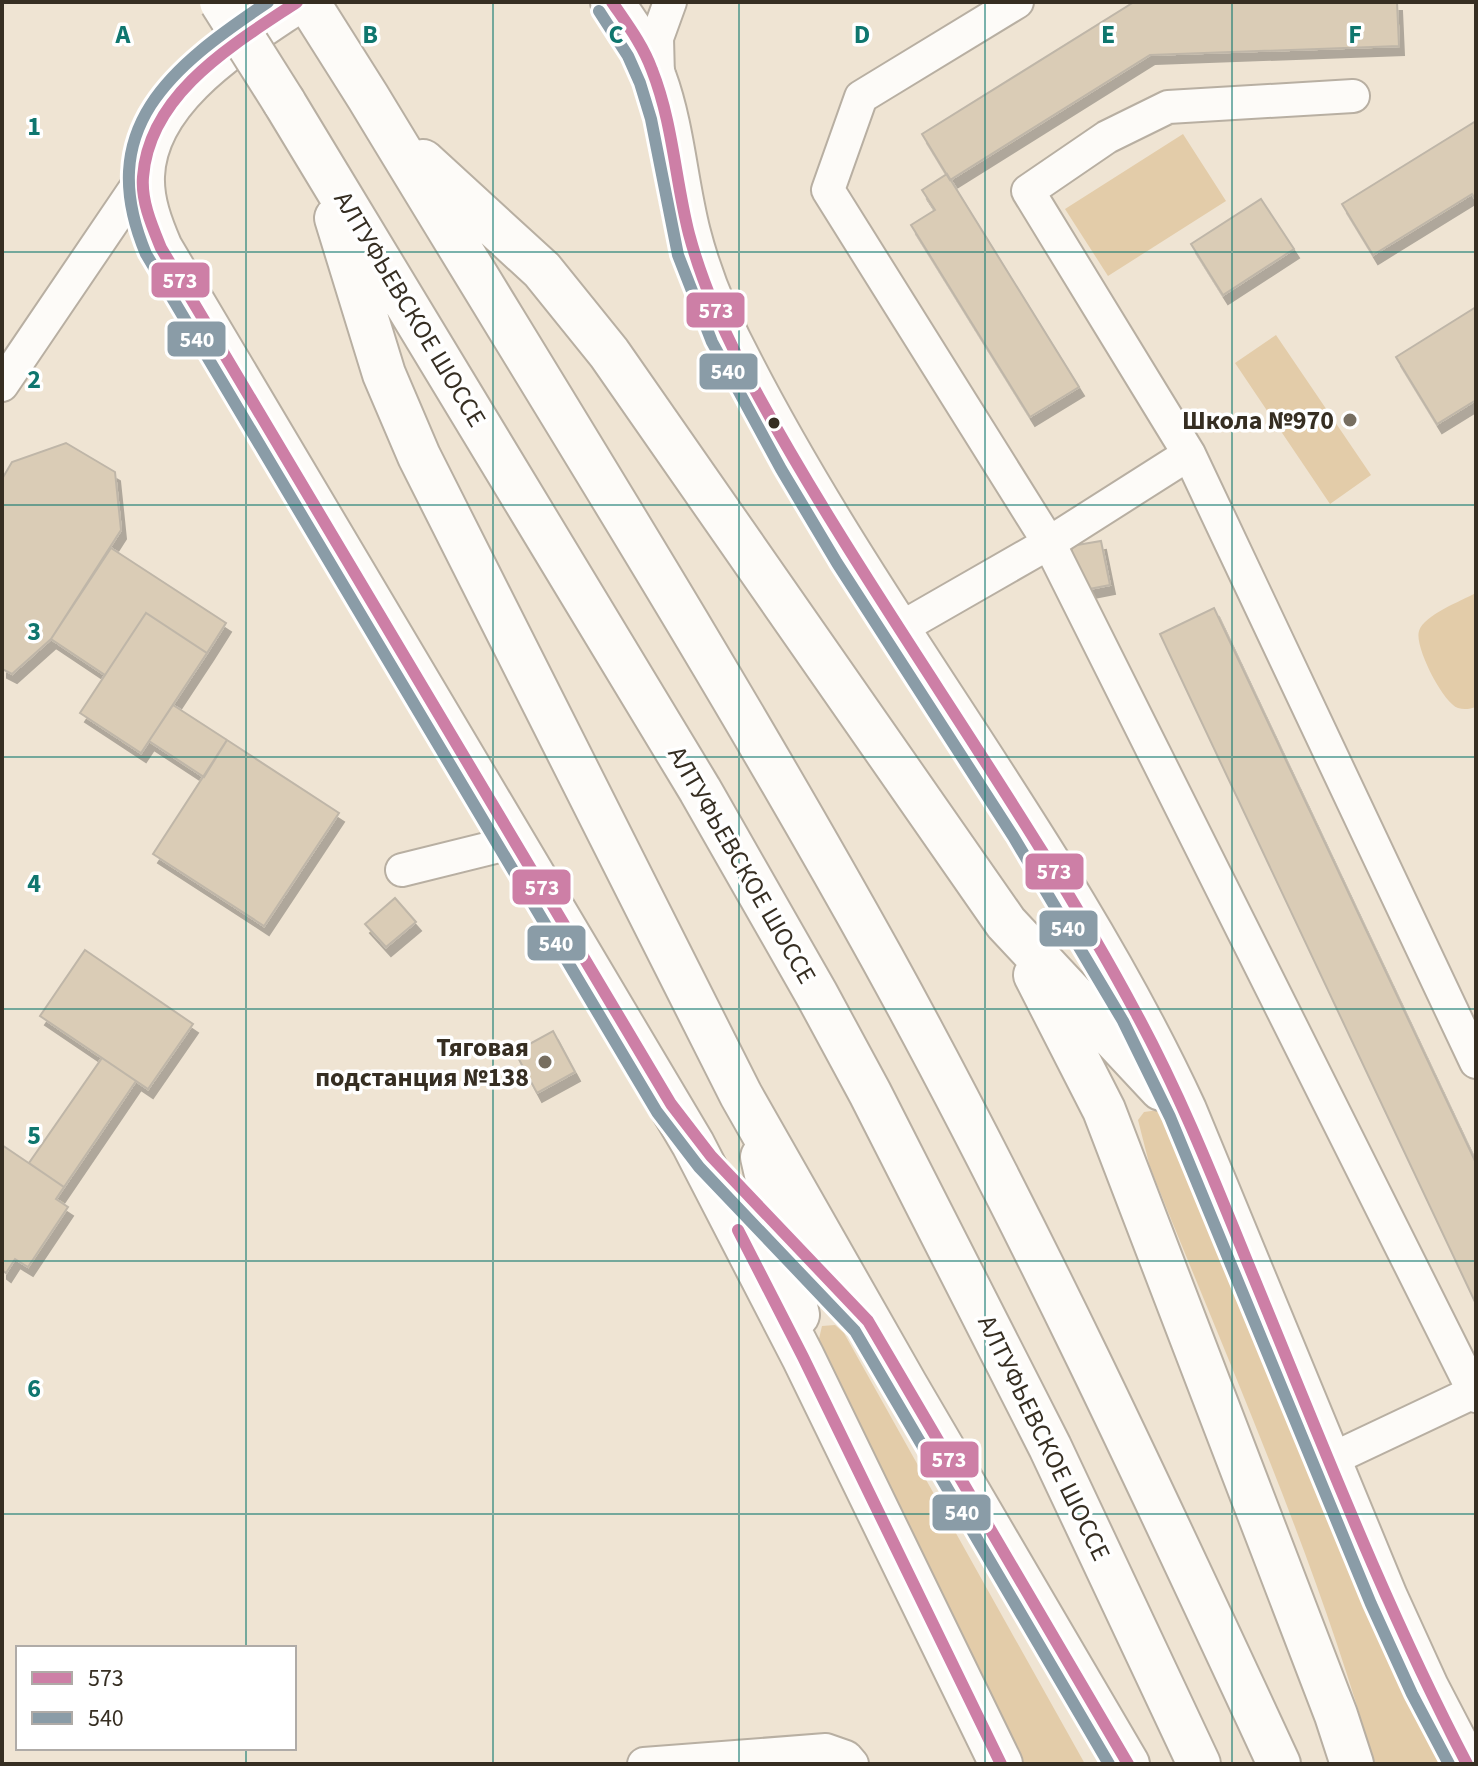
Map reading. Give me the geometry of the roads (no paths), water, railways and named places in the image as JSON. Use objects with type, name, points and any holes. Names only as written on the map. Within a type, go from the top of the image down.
[{"type":"main road","name":"АЛТУФЬЕВСКОЕ ШОССЕ","points":[[221,2],[309,141],[700,790],[817,995],[1050,1447],[1199,1764]]},
{"type":"main road","points":[[297,2],[216,60],[167,109],[154,130],[146,153],[143,177],[145,200],[161,248],[671,1104],[832,1416],[1001,1764]]},
{"type":"main road","points":[[308,2],[764,752],[882,959],[1116,1413],[1279,1764]]},
{"type":"main road","points":[[612,2],[643,50],[660,92],[689,233],[712,304],[735,353],[784,444],[1129,996],[1160,1056],[1206,1160],[1386,1597],[1467,1764]]},
{"type":"main road","points":[[368,97],[421,159],[542,270],[592,331],[993,904],[1019,946],[1077,1053],[1120,1150],[1352,1764]]},
{"type":"main road","points":[[309,141],[384,374],[406,428],[741,1095],[1128,1764]]},
{"type":"main road","points":[[1053,873],[1071,914],[1120,1150]]},
{"type":"main road","points":[[993,904],[1022,940],[1170,1101],[1206,1160]]},
{"type":"main road","points":[[741,1095],[758,1142],[802,1332],[832,1416]]},
{"type":"main road","points":[[671,1104],[711,1156],[868,1321],[881,1340]]},
{"type":"street","points":[[660,92],[657,38],[670,2]]},
{"type":"street","points":[[1017,2],[861,97],[828,190],[1049,543],[1475,1393],[1330,1460]]},
{"type":"street","points":[[1353,96],[1168,107],[1107,137],[1028,191],[1189,454],[1476,1062]]},
{"type":"street","points":[[2,385],[143,177]]},
{"type":"street","points":[[899,629],[1049,543],[1189,454]]},
{"type":"street","points":[[402,870],[515,842]]},
{"type":"street","points":[[644,1764],[826,1750],[846,1757],[852,1764]]},
{"type":"place","name":"Школа №970","points":[[1350,420]]},
{"type":"place","name":"Тяговая подстанция №138","points":[[545,1062]]}]
